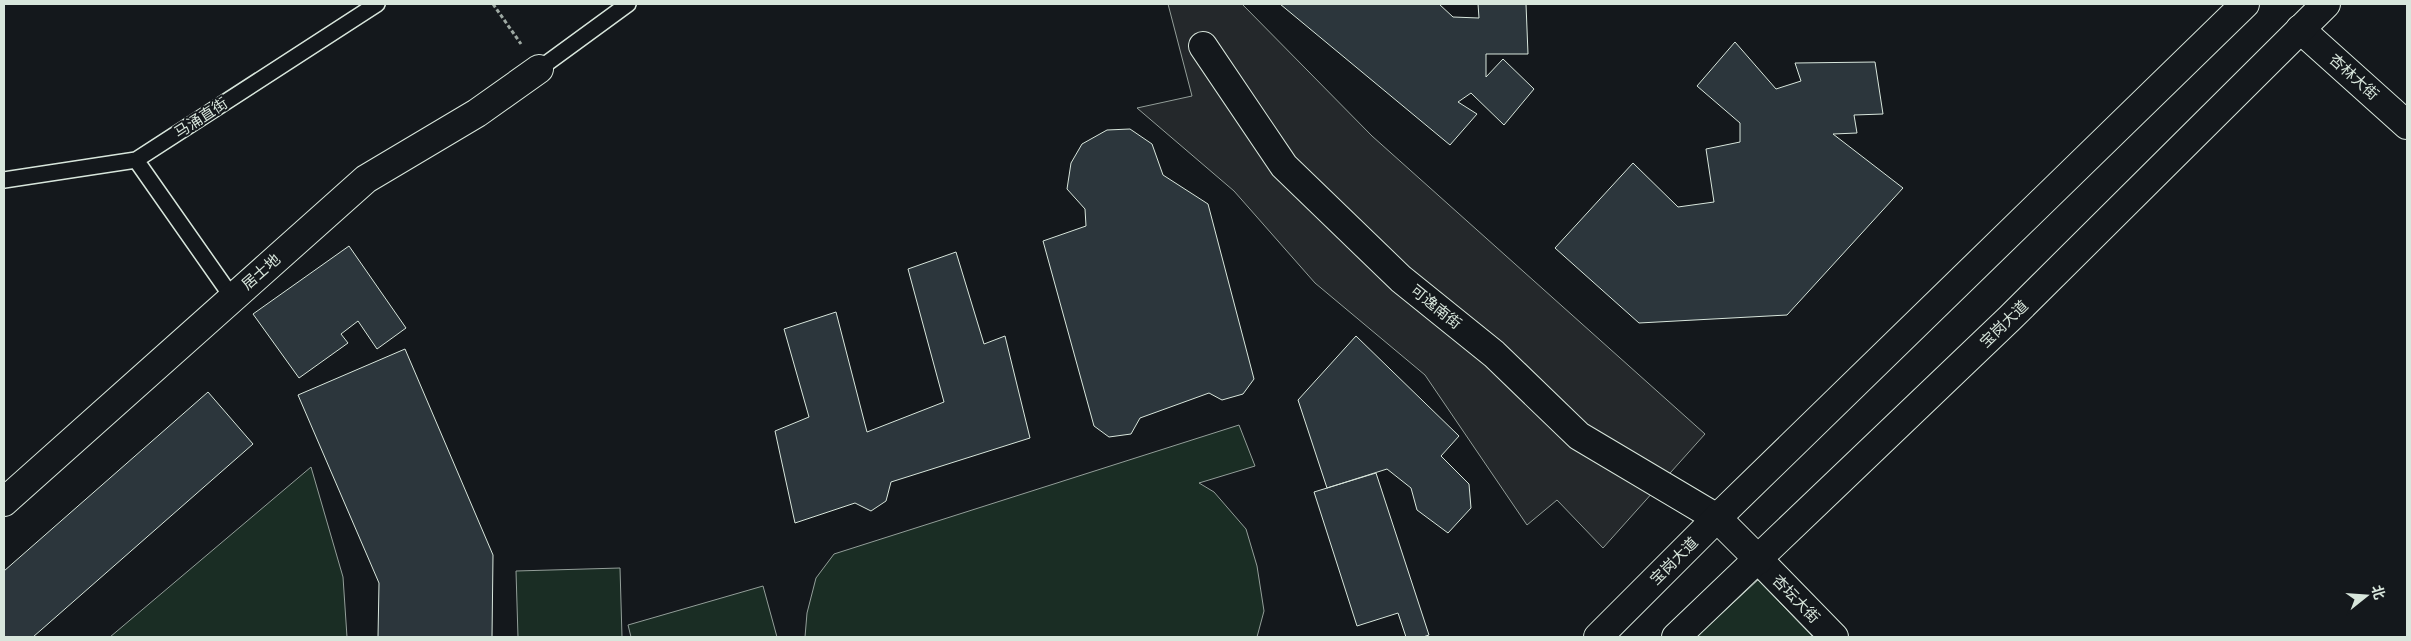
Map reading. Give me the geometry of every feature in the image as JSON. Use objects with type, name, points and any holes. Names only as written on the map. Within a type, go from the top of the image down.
[{"type":"main road","name":"宝岗大道","points":[[1598,637],[1717,518],[2245,4]]},
{"type":"main road","name":"宝岗大道","points":[[1676,637],[1759,560],[2010,318],[2326,4]]},
{"type":"main road","name":"杏林大街","points":[[2300,29],[2407,124]]},
{"type":"main road","name":"可逸南街","points":[[1203,46],[1284,166],[1401,279],[1494,354],[1579,436],[1717,518],[1759,560]]},
{"type":"main road","name":"居士地","points":[[4,502],[366,179],[477,113],[539,69]]},
{"type":"main road","name":"杏坛大街","points":[[1759,560],[1834,637]]},
{"type":"lane","name":"马涌直街","points":[[4,180],[136,160],[377,4]]},
{"type":"lane","points":[[539,69],[628,4]]},
{"type":"lane","points":[[136,160],[232,297]]},
{"type":"path","points":[[493,4],[539,69]]},
{"type":"green space","points":[[1239,425],[1255,466],[1199,483],[1214,492],[1246,529],[1257,566],[1264,611],[1257,637],[805,637],[807,613],[816,578],[834,554]]},
{"type":"green space","points":[[311,467],[343,577],[347,637],[110,637]]},
{"type":"green space","points":[[620,568],[622,637],[518,637],[516,571]]},
{"type":"green space","points":[[1758,580],[1813,637],[1696,637]]},
{"type":"green space","points":[[763,586],[777,637],[631,637],[628,625]]},
{"type":"shaded area","points":[[1168,4],[1242,4],[1372,136],[1705,434],[1603,548],[1557,500],[1527,525],[1425,375],[1315,283],[1234,191],[1137,108],[1192,96]]},
{"type":"building","points":[[1280,4],[1439,4],[1453,17],[1479,18],[1478,4],[1526,4],[1528,54],[1486,54],[1486,77],[1503,59],[1534,89],[1504,125],[1471,93],[1458,102],[1477,114],[1450,145]]},
{"type":"building","points":[[1735,42],[1776,89],[1801,81],[1795,63],[1875,62],[1883,114],[1854,115],[1857,133],[1833,134],[1903,188],[1787,315],[1639,323],[1555,248],[1633,163],[1678,207],[1714,202],[1706,149],[1740,142],[1740,123],[1697,86]]},
{"type":"building","points":[[1130,129],[1152,144],[1163,175],[1208,204],[1254,379],[1243,394],[1222,400],[1209,393],[1140,418],[1131,434],[1109,437],[1094,426],[1043,241],[1086,226],[1085,209],[1067,189],[1071,163],[1082,144],[1107,130]]},
{"type":"building","points":[[349,246],[406,328],[377,349],[358,321],[341,334],[348,343],[299,378],[253,314]]},
{"type":"building","points":[[956,252],[984,344],[1005,336],[1030,438],[891,482],[886,501],[871,511],[855,503],[795,523],[775,431],[809,417],[784,329],[836,312],[867,432],[944,402],[908,269]]},
{"type":"building","points":[[1356,336],[1459,436],[1441,456],[1469,484],[1471,508],[1448,533],[1417,510],[1411,488],[1387,469],[1327,488],[1298,400]]},
{"type":"building","points":[[405,349],[493,555],[492,637],[378,637],[379,583],[298,395]]},
{"type":"building","points":[[208,392],[253,444],[33,637],[4,637],[4,571]]},
{"type":"building","points":[[1376,473],[1429,635],[1423,637],[1406,637],[1398,613],[1357,626],[1314,492]]}]
